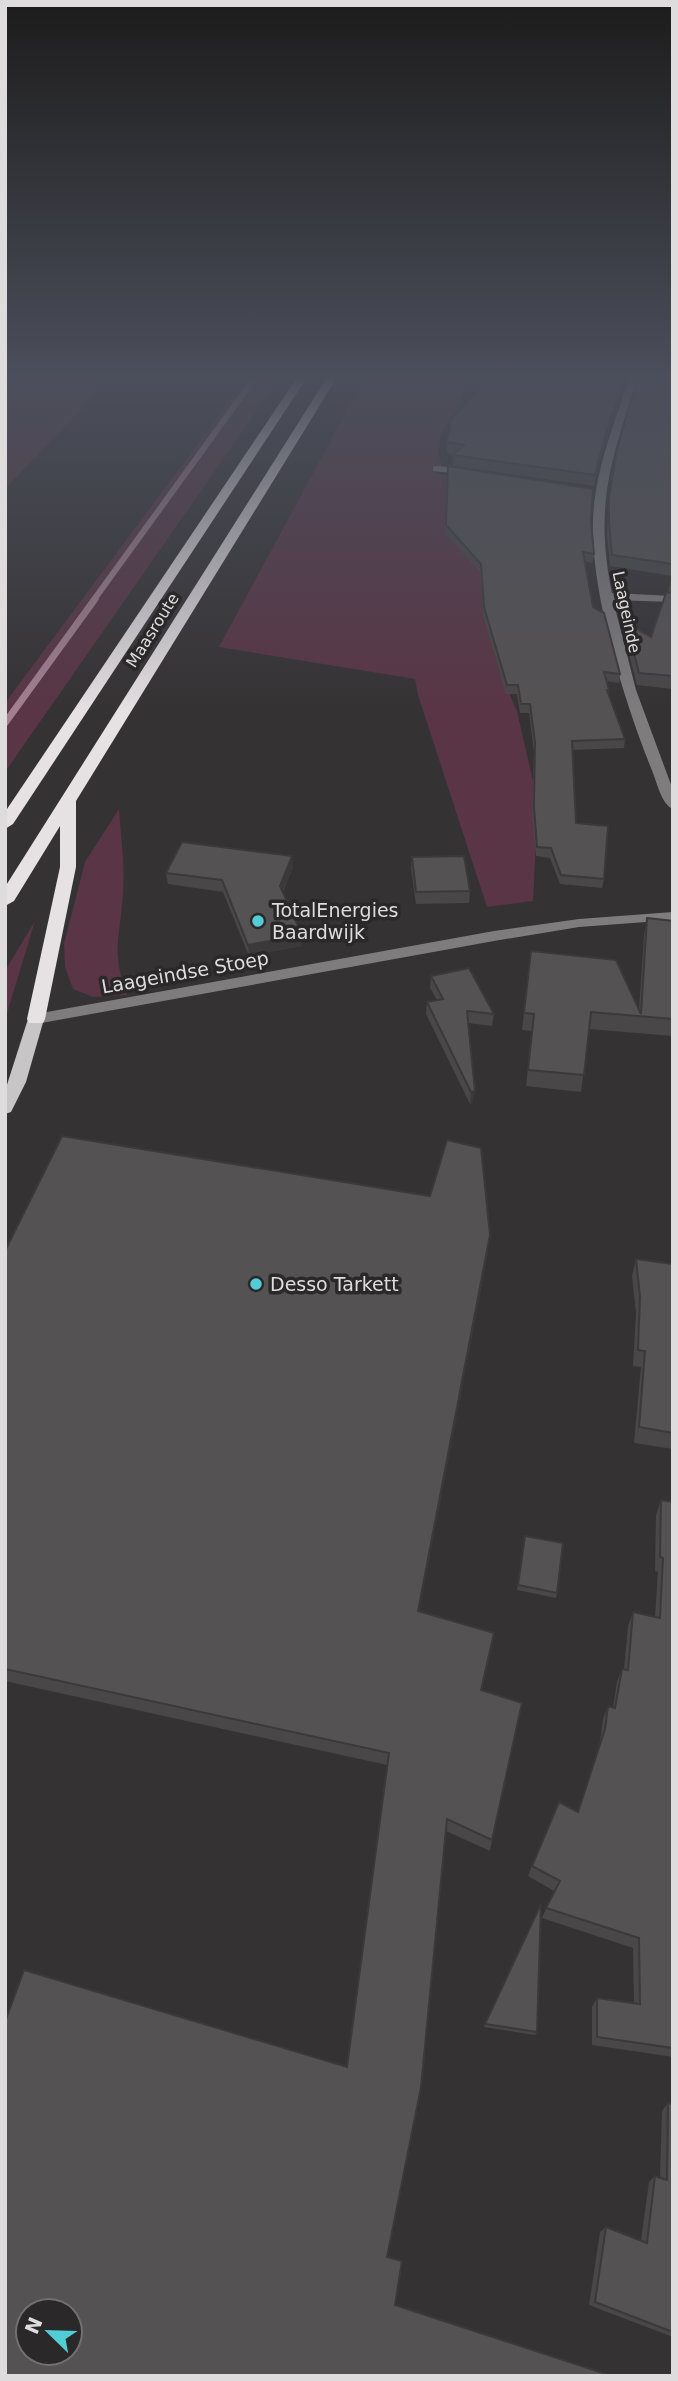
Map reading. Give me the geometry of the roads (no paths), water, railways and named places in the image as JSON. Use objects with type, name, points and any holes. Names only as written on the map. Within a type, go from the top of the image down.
[{"type":"highway","name":"Maasroute","points":[[5,824],[227,490]]},
{"type":"highway","name":"Maasroute","points":[[5,901],[262,490]]},
{"type":"highway","points":[[36,1019],[68,867],[68,801]]},
{"type":"main road","points":[[5,1108],[18,1082],[36,1019]]},
{"type":"street","name":"Laageinde","points":[[602,490],[598,544],[625,678],[649,754],[673,805]]},
{"type":"street","points":[[588,491],[601,494]]},
{"type":"street","points":[[607,596],[673,599]]},
{"type":"street","name":"Laageindse Stoep","points":[[36,1019],[494,936],[579,923],[673,916]]},
{"type":"waterway","points":[[93,601],[173,490]]},
{"type":"waterway","points":[[5,723],[95,599]]},
{"type":"place","name":"TotalEnergies Baardwijk","points":[[258,921]]},
{"type":"place","name":"Desso Tarkett","points":[[256,1284]]}]
